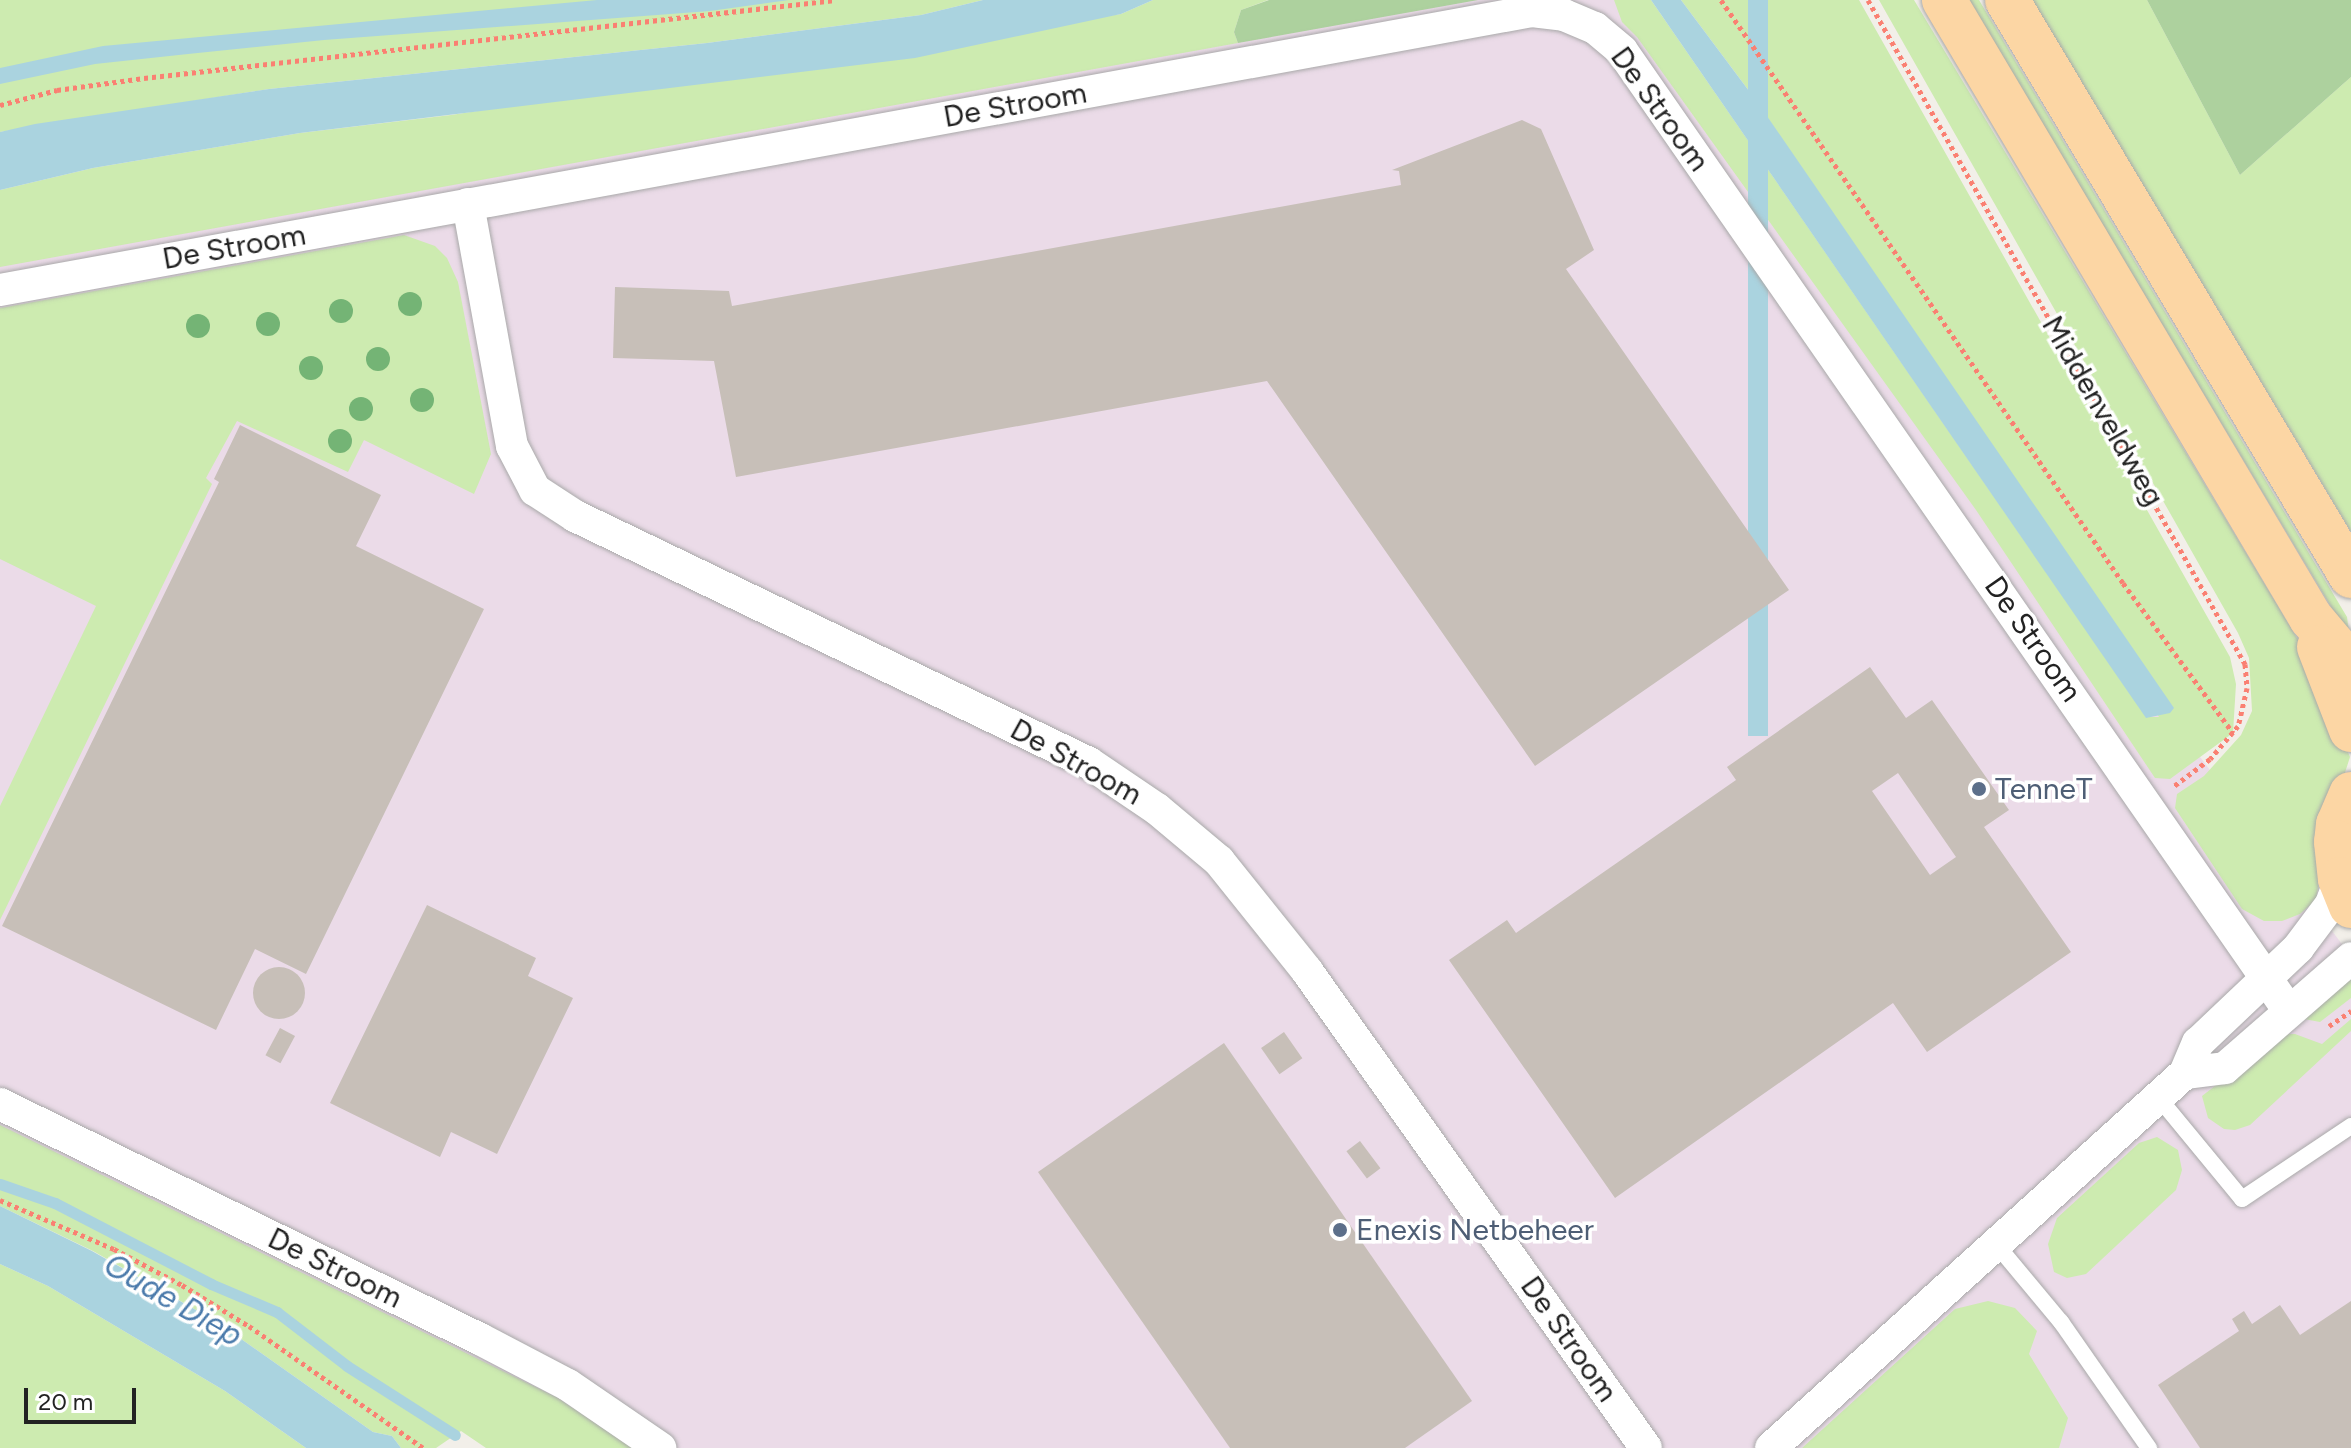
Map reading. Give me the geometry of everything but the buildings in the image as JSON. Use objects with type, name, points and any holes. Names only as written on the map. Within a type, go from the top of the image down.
[{"type":"main road","points":[[1944,0],[2311,618],[2344,657],[2351,673]]},
{"type":"main road","points":[[2007,0],[2351,576]]},
{"type":"main road","points":[[2311,618],[2324,664],[2351,730]]},
{"type":"main road","points":[[2345,892],[2336,861],[2338,824],[2351,794]]},
{"type":"street","name":"De Stroom","points":[[0,290],[1532,11],[1579,20],[1622,51],[2289,1011]]},
{"type":"street","name":"De Stroom","points":[[468,204],[512,446],[535,490],[575,516],[1089,763],[1157,809],[1219,861],[1307,971],[1646,1448]]},
{"type":"street","points":[[1771,1448],[2185,1073],[2198,1043],[2268,979],[2345,892]]},
{"type":"street","points":[[2185,1073],[2225,1068],[2351,958]]},
{"type":"street","name":"De Stroom","points":[[0,1104],[543,1372],[614,1413],[660,1448]]},
{"type":"lane","points":[[2158,1097],[2242,1199],[2351,1126]]},
{"type":"lane","points":[[1996,1244],[2061,1322],[2149,1448]]},
{"type":"path","points":[[0,105],[57,90],[144,78],[836,0]]},
{"type":"path","points":[[1721,0],[2114,570],[2233,733]]},
{"type":"path","name":"Middenveldweg","points":[[1868,0],[2245,664],[2245,705],[2233,733],[2210,759],[2148,804]]},
{"type":"path","points":[[0,1200],[114,1249],[182,1285],[249,1326],[423,1448]]},
{"type":"shaded area","points":[[1406,0],[1626,0],[2351,956],[2351,1448],[597,1448],[0,1154],[0,260]]},
{"type":"green space","points":[[0,0],[983,0],[921,15],[707,43],[269,89],[0,132]]},
{"type":"green space","points":[[1153,0],[1268,0],[1241,10],[1234,32],[1238,43],[0,267],[0,190],[93,168],[300,133],[451,115],[1121,14]]},
{"type":"green space","points":[[1269,0],[1478,0],[1238,43],[1234,32],[1241,10]]},
{"type":"green space","points":[[1614,0],[1651,0],[2146,717],[2159,717],[1758,103],[1681,0],[1859,0],[2230,657],[2236,684],[2233,733],[2170,779],[2155,778],[1976,510],[1637,37],[1622,22]]},
{"type":"green space","points":[[1879,0],[1914,0],[2309,658],[2350,757],[2326,832],[2316,900],[2300,914],[2282,921],[2264,921],[2242,909],[2175,808],[2177,794],[2204,776],[2241,735],[2252,711],[2249,658],[2238,633]]},
{"type":"green space","points":[[1968,0],[1979,0],[2347,617],[2351,647],[2336,615]]},
{"type":"green space","points":[[2032,0],[2147,0],[2240,175],[2351,77],[2351,532]]},
{"type":"green space","points":[[2147,0],[2351,0],[2351,77],[2240,175]]},
{"type":"green space","points":[[404,235],[435,246],[447,258],[458,282],[491,454],[474,494],[364,440],[348,472],[237,421],[206,478],[212,484],[0,920],[0,806],[96,606],[0,559],[0,308]]},
{"type":"green space","points":[[2351,977],[2351,998],[2320,1022],[2304,1019]]},
{"type":"green space","points":[[2351,1019],[2351,1031],[2250,1125],[2235,1130],[2224,1129],[2208,1118],[2202,1096],[2282,1034],[2295,1034],[2322,1044]]},
{"type":"green space","points":[[0,1125],[558,1398],[632,1448],[486,1448],[461,1431],[436,1448],[401,1448],[392,1436],[373,1432],[217,1322],[93,1251],[0,1206]]},
{"type":"green space","points":[[2157,1137],[2178,1150],[2182,1170],[2176,1190],[2086,1274],[2067,1278],[2054,1272],[2048,1244],[2057,1218],[2139,1143]]},
{"type":"green space","points":[[0,1264],[48,1286],[225,1391],[306,1448],[0,1448]]},
{"type":"green space","points":[[1988,1301],[2015,1308],[2037,1331],[2029,1354],[2068,1418],[2059,1448],[1802,1448],[1955,1309]]},
{"type":"water","points":[[597,0],[789,0],[710,11],[324,40],[188,54],[95,64],[0,84],[0,68],[103,46]]},
{"type":"water","points":[[983,0],[1153,0],[1121,14],[915,58],[300,133],[93,168],[0,190],[0,132],[35,124],[269,89],[707,43],[921,15]]},
{"type":"water","points":[[1651,0],[1681,0],[1758,103],[2174,708],[2170,713],[2146,718]]},
{"type":"water","points":[[1748,0],[1768,0],[1768,736],[1748,736]]},
{"type":"water","name":"Oude Diep","points":[[0,1206],[92,1251],[217,1322],[373,1432],[392,1436],[401,1448],[306,1448],[225,1391],[48,1286],[0,1264]]},
{"type":"waterway","name":"Oude Diep","points":[[0,1184],[55,1203],[211,1284],[277,1312],[347,1366],[455,1435]]},
{"type":"place","name":"TenneT","points":[[1979,789]]},
{"type":"place","name":"Enexis Netbeheer","points":[[1340,1230]]}]
